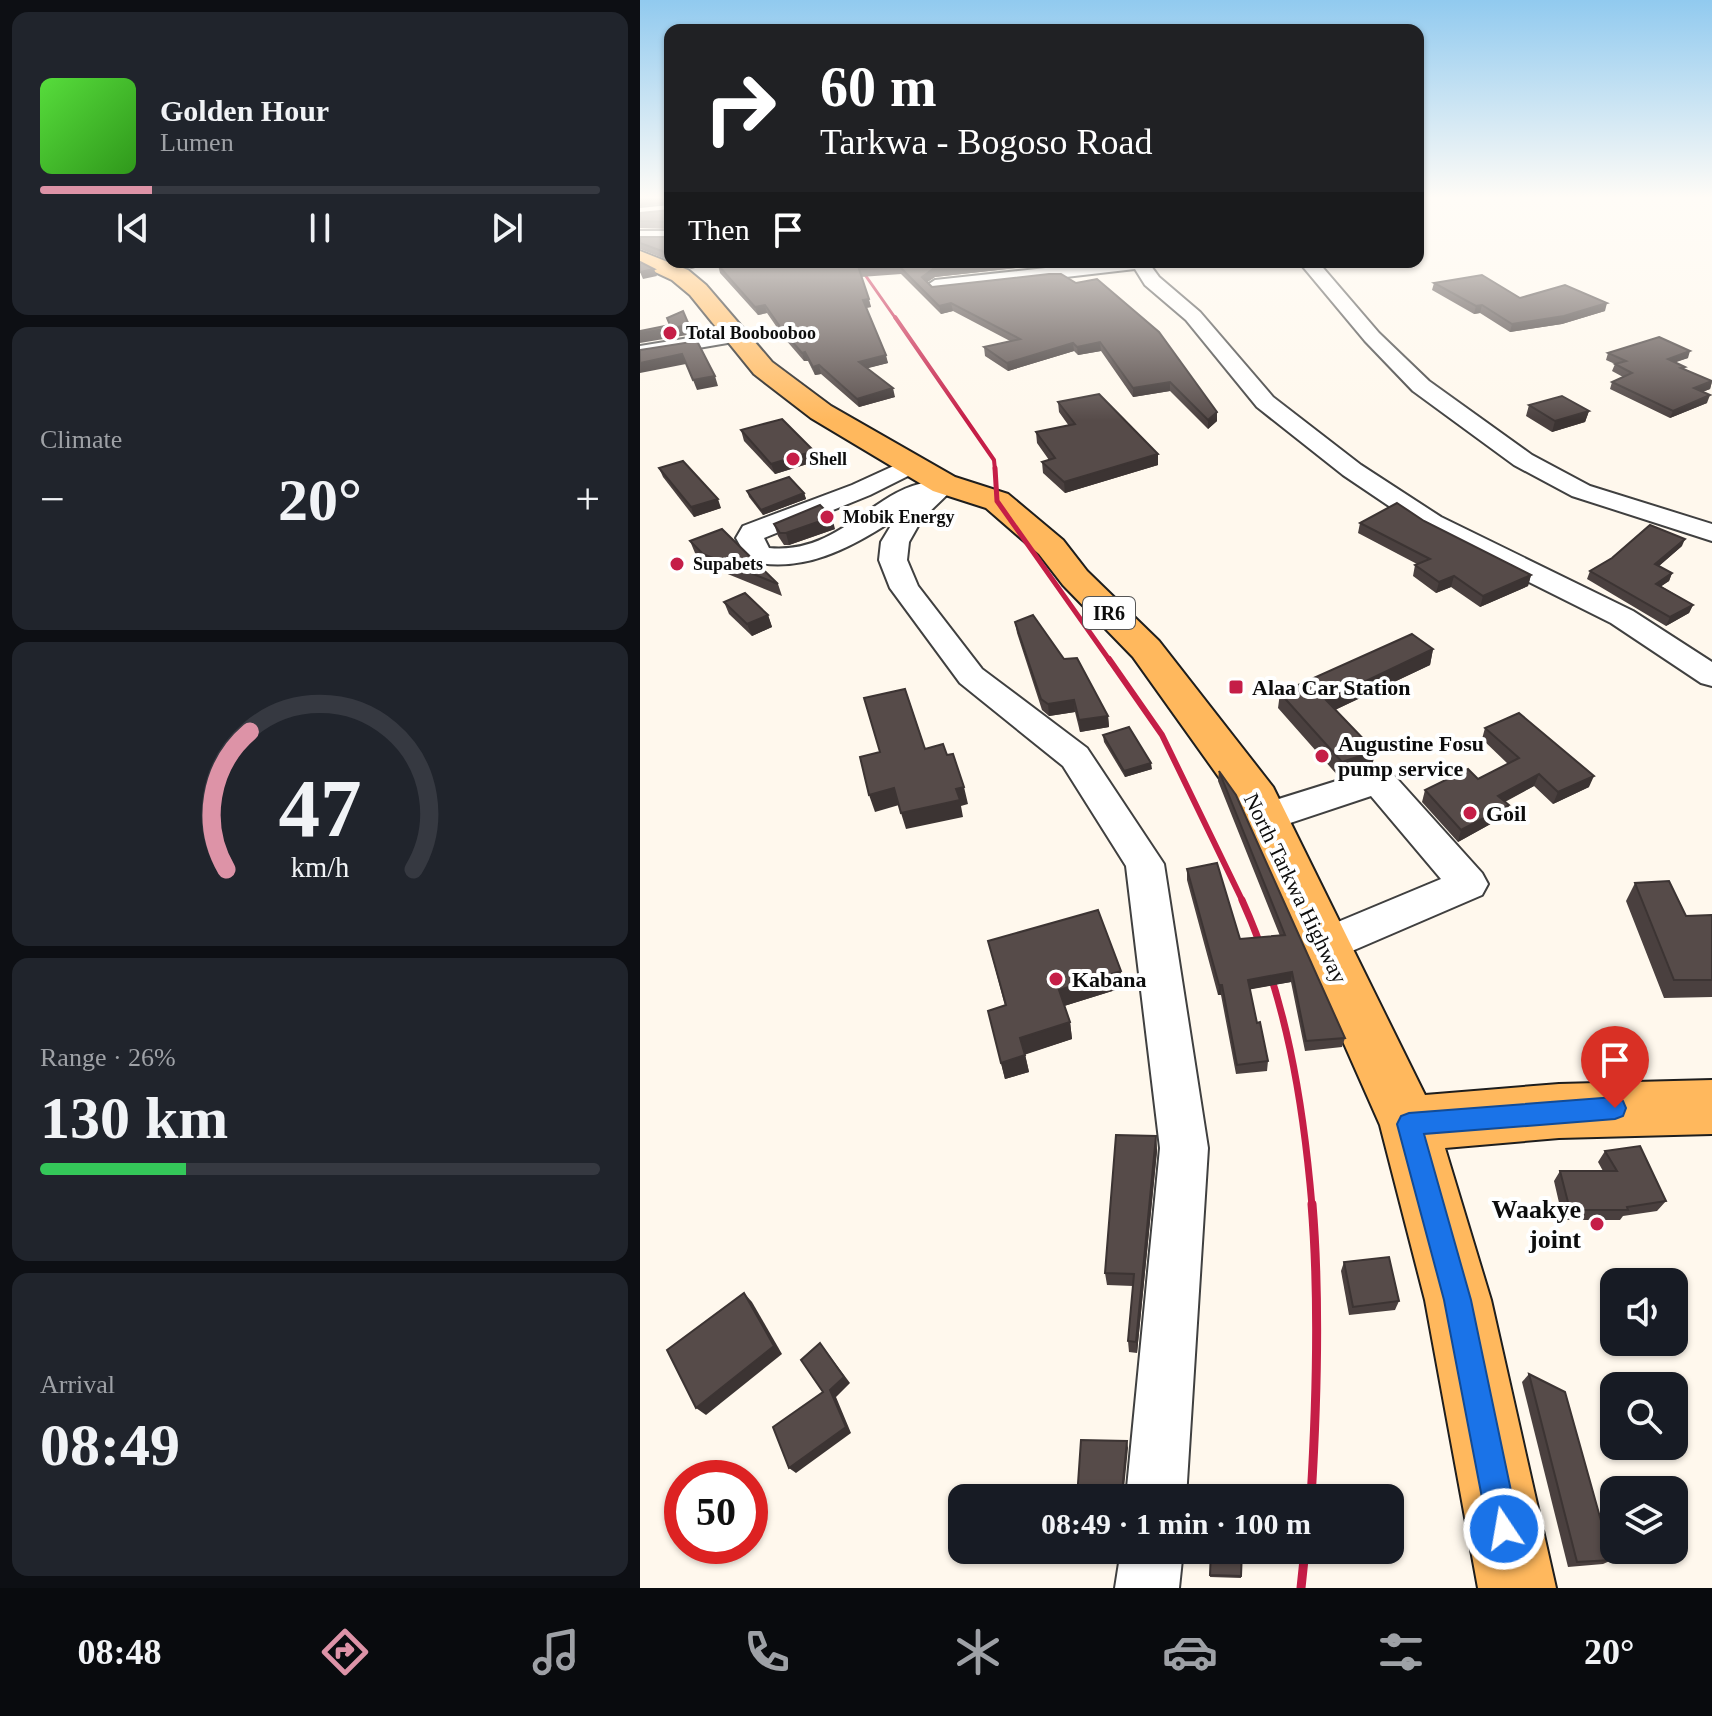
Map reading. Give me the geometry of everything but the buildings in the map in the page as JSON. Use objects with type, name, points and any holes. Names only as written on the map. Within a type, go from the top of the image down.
[{"type":"main road","name":"North Tarkwa Highway","points":[[674,272],[680,275],[707,324],[821,412],[931,476],[997,501],[1051,547],[1075,578],[1146,649],[1257,798],[1409,1124],[1458,1300],[1517,1588]]},
{"type":"main road","points":[[1409,1124],[1559,1111],[1712,1107]]},
{"type":"street","points":[[935,286],[1053,272]]},
{"type":"street","points":[[1146,272],[1193,316],[1265,402],[1352,470],[1432,523],[1622,617],[1712,676]]},
{"type":"street","points":[[1317,272],[1372,337],[1421,386],[1523,460],[1581,491],[1712,533]]},
{"type":"street","points":[[640,336],[707,324]]},
{"type":"street","points":[[640,352],[707,324]]},
{"type":"street","points":[[931,476],[812,553],[778,559],[759,555],[752,544],[750,538],[753,532],[861,490],[931,476]]},
{"type":"street","points":[[931,476],[895,542],[893,560],[904,588],[971,676],[1075,757],[1145,864],[1184,1148],[1157,1484]]},
{"type":"street","points":[[1266,817],[1378,781],[1468,884],[1324,946]]},
{"type":"street","points":[[1147,1588],[1150,1564]]},
{"type":"railway","points":[[863,272],[896,319]]},
{"type":"railway","points":[[895,317],[994,460],[995,470]]},
{"type":"railway","points":[[995,468],[997,501],[1110,661]]},
{"type":"railway","points":[[1109,659],[1162,735],[1243,902]]},
{"type":"railway","points":[[1242,900],[1270,974],[1290,1050],[1312,1206]]},
{"type":"railway","points":[[1312,1204],[1317,1351],[1312,1484]]},
{"type":"railway","points":[[1301,1588],[1304,1564]]},
{"type":"place","name":"Total Boobooboo","points":[[670,333]]},
{"type":"place","name":"Shell","points":[[793,459]]},
{"type":"place","name":"Mobik Energy","points":[[827,517]]},
{"type":"place","name":"Supabets","points":[[677,564]]},
{"type":"place","name":"Alaa Car Station","points":[[1236,687]]},
{"type":"place","name":"Augustine Fosu pump service","points":[[1322,756]]},
{"type":"place","name":"Goil","points":[[1470,813]]},
{"type":"place","name":"Kabana","points":[[1056,979]]},
{"type":"place","name":"Waakye joint","points":[[1597,1224]]},
{"type":"route","points":[[1504,1529],[1458,1300],[1409,1124],[1615,1108]]}]
